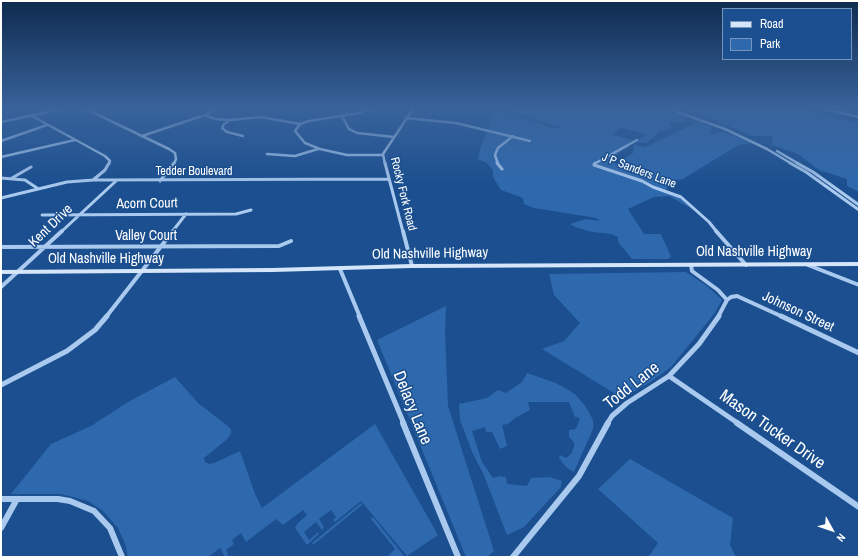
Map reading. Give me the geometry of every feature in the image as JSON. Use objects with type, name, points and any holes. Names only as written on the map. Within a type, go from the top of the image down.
[{"type":"main road","name":"Old Nashville Highway","points":[[1,272],[140,272],[340,269],[412,266],[859,264]]},
{"type":"street","points":[[1,141],[18,135]]},
{"type":"street","points":[[66,135],[105,156],[110,161],[105,170],[93,180]]},
{"type":"street","points":[[298,135],[305,143],[318,149],[347,154],[383,155]]},
{"type":"street","points":[[376,135],[394,137]]},
{"type":"street","points":[[510,135],[530,141]]},
{"type":"street","points":[[738,135],[779,155],[814,177],[859,210]]},
{"type":"street","points":[[742,135],[784,155],[813,172],[859,205]]},
{"type":"street","points":[[142,136],[175,153],[176,159],[173,166],[160,181]]},
{"type":"street","points":[[502,169],[497,162],[495,155],[498,148],[514,136]]},
{"type":"street","name":"Rocky Fork Road","points":[[394,137],[383,155],[388,179],[412,266]]},
{"type":"street","points":[[1,157],[76,140]]},
{"type":"street","name":"J P Sanders Lane","points":[[637,140],[595,162],[594,165],[642,181],[653,188],[681,197],[707,220],[746,265]]},
{"type":"street","points":[[267,154],[295,156],[318,149]]},
{"type":"street","points":[[779,155],[784,155]]},
{"type":"street","points":[[12,178],[31,167]]},
{"type":"street","points":[[1,178],[25,180],[36,188]]},
{"type":"street","name":"Tedder Boulevard","points":[[1,198],[36,188],[67,182],[93,180],[160,181],[388,179]]},
{"type":"street","name":"Kent Drive","points":[[1,287],[116,181]]},
{"type":"street","name":"Acorn Court","points":[[42,215],[236,214],[251,210]]},
{"type":"street","points":[[1,385],[67,352],[83,340],[107,317],[140,272],[186,214]]},
{"type":"street","name":"Valley Court","points":[[1,247],[278,246],[291,241]]},
{"type":"street","points":[[808,264],[859,286]]},
{"type":"street","points":[[691,265],[692,271],[718,290],[727,300]]},
{"type":"street","name":"Delacy Lane","points":[[340,269],[458,557]]},
{"type":"street","name":"Johnson Street","points":[[727,300],[731,297],[737,296],[745,299],[859,353]]},
{"type":"street","name":"Todd Lane","points":[[513,557],[579,476],[612,416],[627,403],[669,376],[699,344],[717,319],[727,300]]},
{"type":"street","name":"Mason Tucker Drive","points":[[669,376],[859,506]]},
{"type":"street","points":[[1,499],[58,499],[81,505],[94,511],[110,528],[122,557]]},
{"type":"street","points":[[1,528],[17,499]]},
{"type":"green space","points":[[486,135],[613,135],[633,140],[629,143],[630,147],[620,152],[610,161],[616,164],[633,153],[634,145],[645,147],[670,135],[731,135],[751,143],[738,145],[683,179],[677,180],[665,190],[683,200],[694,210],[669,196],[654,197],[628,209],[644,234],[661,234],[671,257],[668,259],[632,259],[618,242],[618,237],[611,234],[592,232],[570,224],[586,219],[600,221],[596,218],[534,208],[524,204],[523,198],[501,190],[493,177],[493,170],[487,163],[478,159],[481,145]]},
{"type":"green space","points":[[646,135],[656,135],[648,142],[635,142]]},
{"type":"green space","points":[[751,135],[859,135],[859,192],[847,186],[847,179],[819,170],[798,154],[770,144],[773,142],[772,136]]},
{"type":"green space","points":[[686,272],[707,286],[722,300],[714,314],[671,367],[649,383],[622,398],[542,349],[564,341],[580,323],[554,295],[549,274]]},
{"type":"green space","points":[[446,306],[445,331],[448,406],[494,551],[487,557],[466,557],[377,340]]},
{"type":"green space","points":[[527,373],[556,383],[575,394],[586,407],[593,420],[593,429],[574,472],[566,467],[559,458],[560,455],[566,458],[571,454],[574,447],[574,442],[569,437],[569,430],[576,429],[580,418],[575,417],[569,402],[528,402],[530,410],[515,418],[508,424],[502,425],[507,446],[500,449],[492,432],[486,432],[485,427],[472,431],[482,462],[493,478],[500,476],[506,477],[507,484],[527,486],[531,478],[550,477],[562,481],[561,487],[524,527],[507,535],[483,473],[473,454],[460,420],[459,404],[487,398],[498,390],[506,393],[522,382]]},
{"type":"green space","points":[[175,377],[198,403],[231,430],[231,434],[226,440],[204,458],[205,462],[209,464],[214,463],[240,451],[255,494],[262,508],[375,424],[438,535],[407,556],[361,501],[335,522],[333,520],[336,517],[331,510],[319,519],[324,527],[322,530],[316,522],[304,532],[309,540],[318,532],[319,534],[307,545],[295,528],[307,515],[303,510],[283,525],[276,519],[246,542],[241,533],[232,540],[234,544],[226,550],[228,555],[225,557],[220,548],[208,557],[128,557],[126,546],[118,528],[103,511],[88,501],[61,494],[11,494],[51,444],[91,426],[128,402]]},
{"type":"green space","points":[[630,459],[733,518],[730,545],[736,557],[648,557],[658,543],[598,489]]},
{"type":"green space","points":[[361,503],[362,505],[313,545],[312,543]]},
{"type":"green space","points":[[373,517],[405,557],[387,557],[395,549],[371,519]]}]
